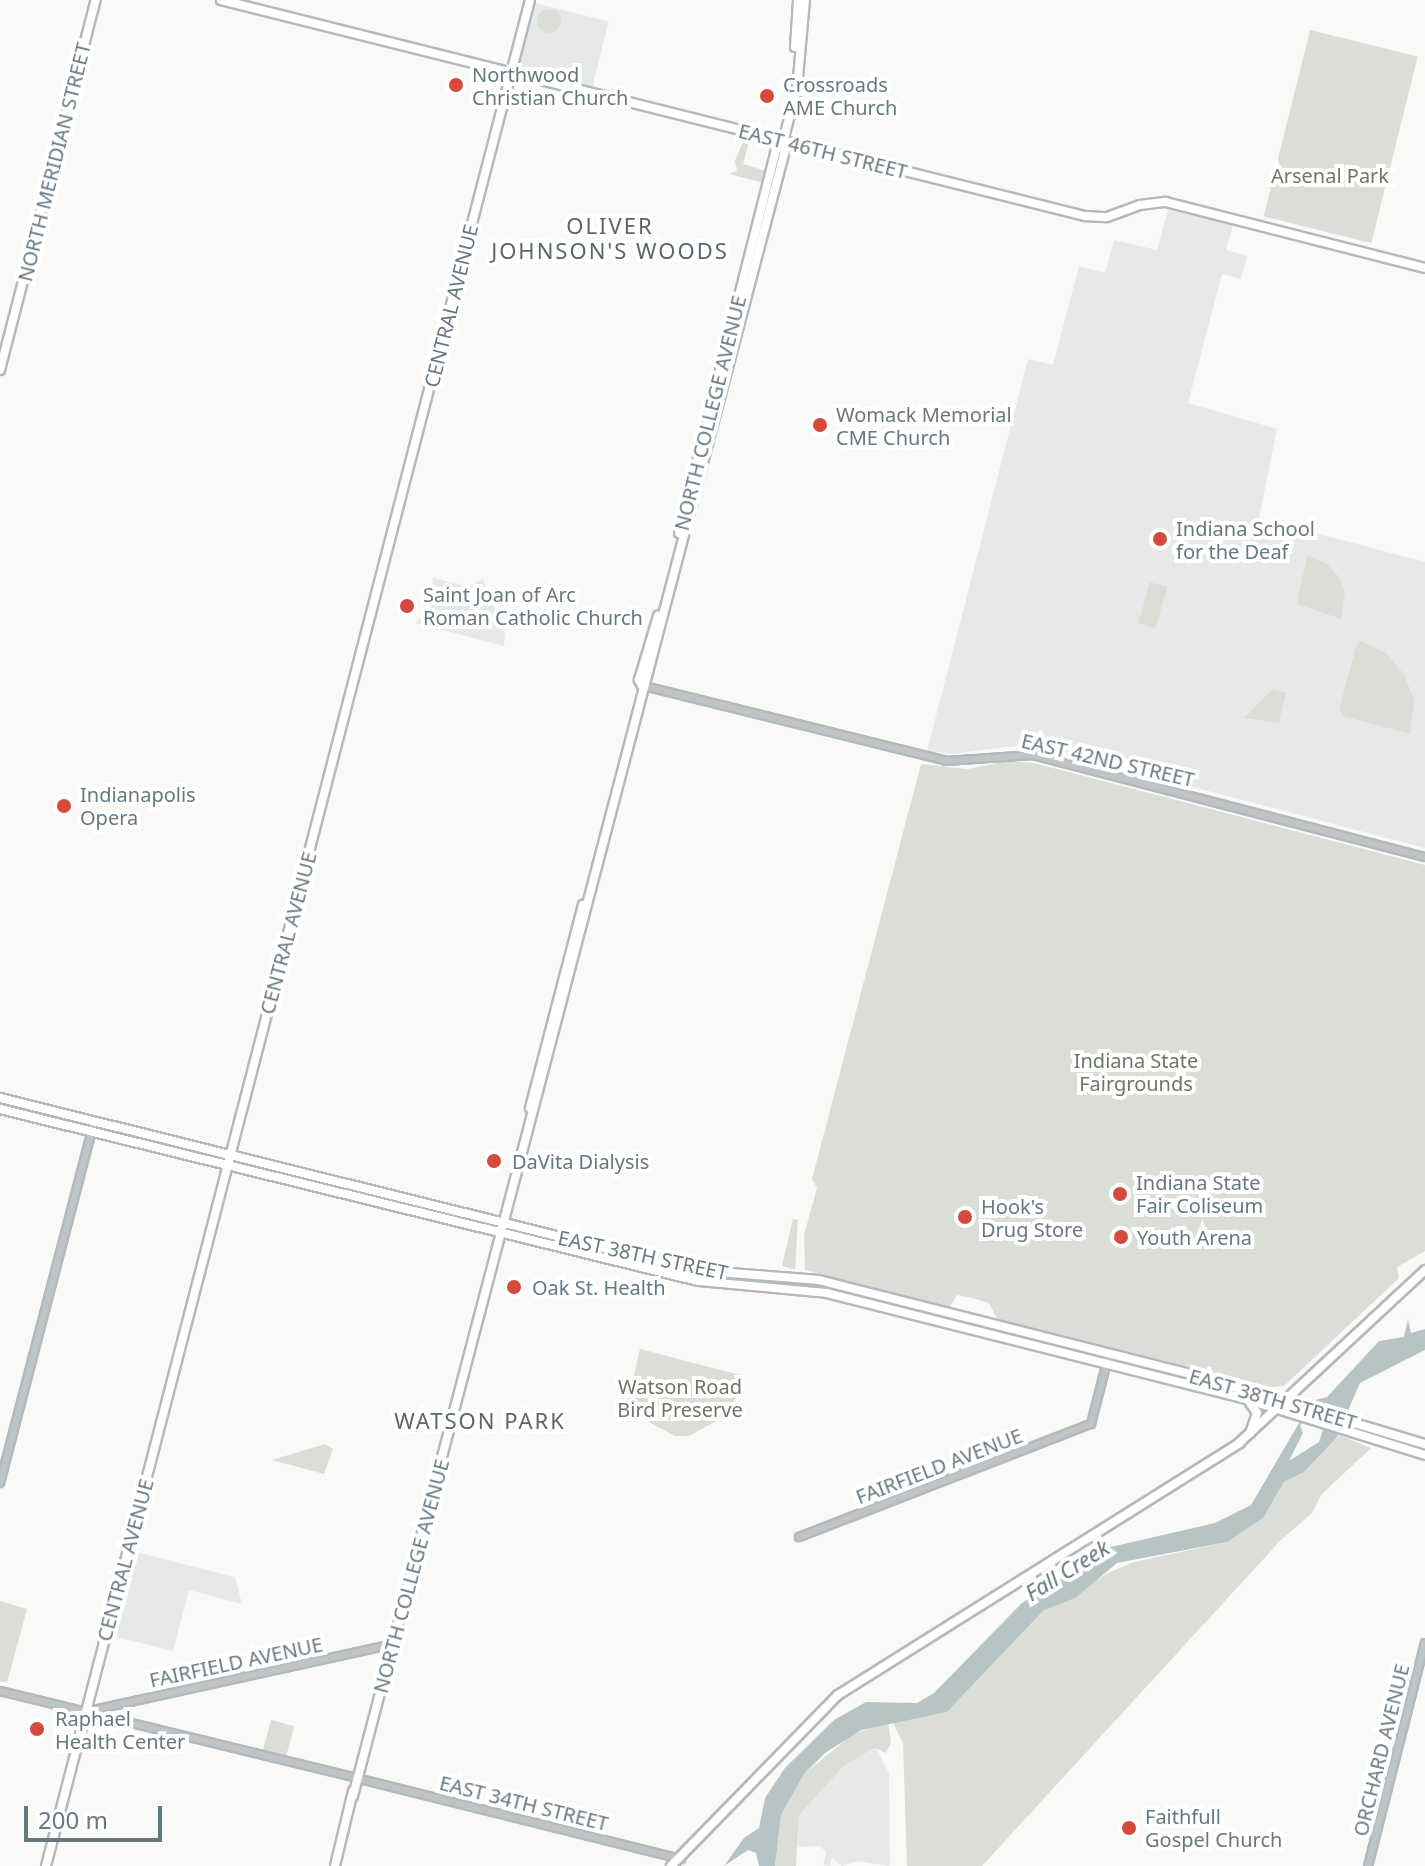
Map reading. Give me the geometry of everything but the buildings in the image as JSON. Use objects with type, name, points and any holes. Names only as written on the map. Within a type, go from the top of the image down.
[{"type":"main road","name":"NORTH MERIDIAN STREET","points":[[0,370],[96,0]]},
{"type":"main road","name":"EAST 46TH STREET","points":[[221,0],[1085,216],[1105,218],[1140,205],[1166,202],[1425,268]]},
{"type":"main road","name":"CENTRAL AVENUE","points":[[46,1866],[530,0]]},
{"type":"main road","name":"NORTH COLLEGE AVENUE","points":[[790,111],[798,0]]},
{"type":"main road","name":"NORTH COLLEGE AVENUE","points":[[335,1866],[642,686],[648,682],[781,167],[805,0]]},
{"type":"main road","name":"EAST 38TH STREET","points":[[0,1098],[230,1155],[703,1282],[819,1290],[1239,1397],[1425,1455]]},
{"type":"main road","name":"EAST 38TH STREET","points":[[0,1109],[228,1165],[703,1272],[819,1280],[1109,1354],[1425,1444]]},
{"type":"main road","points":[[671,1866],[681,1859],[806,1723],[843,1691],[1250,1434],[1425,1270]]},
{"type":"main road","points":[[1239,1397],[1257,1410],[1250,1434]]},
{"type":"street","name":"EAST 42ND STREET","points":[[642,686],[946,761],[1033,755],[1425,857]]},
{"type":"street","points":[[0,1483],[94,1122]]},
{"type":"street","points":[[1107,1364],[1109,1354]]},
{"type":"street","name":"FAIRFIELD AVENUE","points":[[799,1537],[1091,1424],[1107,1364]]},
{"type":"street","name":"ORCHARD AVENUE","points":[[1368,1866],[1425,1643]]},
{"type":"street","name":"FAIRFIELD AVENUE","points":[[86,1712],[394,1644]]},
{"type":"street","name":"EAST 34TH STREET","points":[[0,1691],[681,1859]]},
{"type":"shaded area","points":[[535,3],[609,21],[592,87],[519,69]]},
{"type":"shaded area","name":"Indiana School for the Deaf","points":[[1168,210],[1233,225],[1226,250],[1247,256],[1241,279],[1222,274],[1188,403],[1277,429],[1259,518],[1425,562],[1425,848],[1029,744],[952,754],[927,751],[1028,359],[1053,365],[1079,266],[1105,273],[1114,240],[1157,250]]},
{"type":"shaded area","points":[[433,578],[469,587],[483,579],[505,634],[504,646],[415,623],[429,610]]},
{"type":"shaded area","name":"Fall Creek","points":[[1408,1319],[1411,1333],[1425,1329],[1425,1350],[1360,1383],[1336,1438],[1304,1472],[1284,1482],[1263,1518],[1227,1542],[1117,1563],[1075,1598],[1044,1610],[947,1712],[861,1730],[825,1753],[804,1774],[781,1815],[775,1866],[759,1866],[756,1853],[748,1850],[724,1866],[744,1838],[759,1828],[765,1798],[785,1768],[834,1720],[866,1702],[917,1703],[934,1693],[1022,1603],[1111,1547],[1215,1523],[1251,1505],[1312,1401],[1327,1397],[1379,1341],[1404,1337]],"holes":[[[1323,1407],[1329,1411],[1319,1442],[1289,1461],[1303,1433],[1300,1425]]]},
{"type":"shaded area","points":[[136,1552],[235,1577],[242,1604],[189,1590],[173,1651],[112,1636]]},
{"type":"shaded area","points":[[876,1748],[889,1773],[890,1866],[857,1861],[842,1866],[832,1858],[830,1866],[823,1865],[826,1852],[820,1846],[798,1847],[799,1815],[844,1766]]},
{"type":"green space","points":[[549,9],[558,12],[561,21],[558,30],[549,33],[540,30],[537,21],[540,12]]},
{"type":"green space","name":"Arsenal Park","points":[[1310,30],[1418,57],[1371,243],[1264,216]]},
{"type":"green space","points":[[745,137],[750,138],[743,164],[767,171],[764,183],[729,174],[737,171],[735,161]]},
{"type":"green space","points":[[1307,555],[1327,564],[1339,577],[1345,593],[1341,619],[1297,604]]},
{"type":"green space","points":[[1150,582],[1167,587],[1155,628],[1138,623]]},
{"type":"green space","points":[[1358,640],[1386,653],[1404,674],[1414,700],[1410,734],[1343,716],[1339,709]]},
{"type":"green space","points":[[1272,690],[1286,693],[1279,723],[1244,718]]},
{"type":"green space","name":"Indiana State Fairgrounds","points":[[1007,761],[1034,763],[1425,865],[1425,1251],[1397,1267],[1399,1278],[1284,1386],[1271,1387],[997,1319],[989,1303],[972,1298],[957,1295],[949,1308],[805,1270],[804,1235],[817,1188],[812,1179],[921,764],[968,769]]},
{"type":"green space","points":[[793,1219],[798,1220],[795,1270],[782,1266]]},
{"type":"green space","name":"Watson Road Bird Preserve","points":[[640,1349],[744,1376],[729,1414],[689,1436],[675,1436],[649,1422],[627,1404]]},
{"type":"green space","points":[[1334,1433],[1371,1448],[1321,1495],[1312,1513],[1280,1541],[982,1866],[907,1866],[903,1743],[892,1721],[947,1712],[1044,1610],[1108,1573],[1134,1562],[1227,1542],[1263,1518],[1284,1482],[1304,1472],[1335,1438]]},
{"type":"green space","points":[[325,1444],[333,1449],[324,1474],[272,1460]]},
{"type":"green space","points":[[0,1601],[27,1609],[7,1683],[0,1681]]},
{"type":"green space","points":[[271,1720],[294,1726],[286,1757],[263,1751]]},
{"type":"green space","points":[[888,1722],[891,1742],[886,1753],[875,1748],[844,1766],[799,1815],[796,1866],[775,1866],[781,1815],[804,1774],[853,1734]]},
{"type":"place","name":"Northwood Christian Church","points":[[456,85]]},
{"type":"place","name":"Crossroads AME Church","points":[[767,96]]},
{"type":"place","name":"Womack Memorial CME Church","points":[[820,425]]},
{"type":"place","name":"Indiana School for the Deaf","points":[[1160,539]]},
{"type":"place","name":"Saint Joan of Arc Roman Catholic Church","points":[[407,606]]},
{"type":"place","name":"Indianapolis Opera","points":[[64,806]]},
{"type":"place","name":"DaVita Dialysis","points":[[494,1161]]},
{"type":"place","name":"Indiana State Fair Coliseum","points":[[1120,1194]]},
{"type":"place","name":"Hook's Drug Store","points":[[965,1217]]},
{"type":"place","name":"Youth Arena","points":[[1121,1237]]},
{"type":"place","name":"Oak St. Health","points":[[514,1287]]},
{"type":"place","name":"Raphael Health Center","points":[[37,1729]]},
{"type":"place","name":"Faithfull Gospel Church","points":[[1129,1828]]},
{"type":"district","name":"OLIVER JOHNSON'S WOODS","points":[[610,238]]},
{"type":"district","name":"WATSON PARK","points":[[480,1421]]}]
